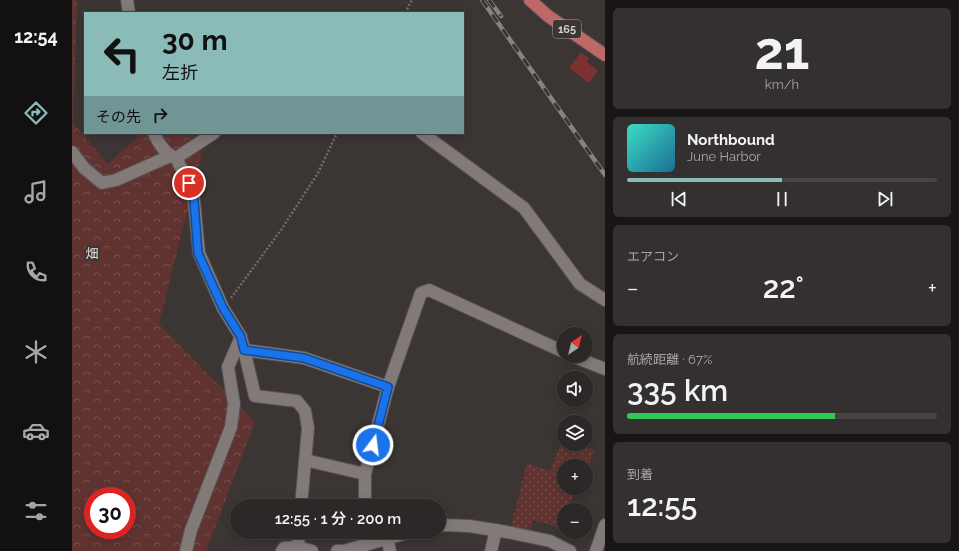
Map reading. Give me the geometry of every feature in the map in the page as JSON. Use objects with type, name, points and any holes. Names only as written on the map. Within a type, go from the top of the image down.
[{"type":"highway","name":"165","points":[[530,0],[548,16],[605,55]]},
{"type":"street","points":[[127,0],[129,12]]},
{"type":"street","points":[[154,134],[157,140],[173,157],[189,183],[194,201],[198,253],[223,308],[241,337],[255,396],[296,401],[305,411],[308,428],[302,499]]},
{"type":"street","points":[[72,152],[84,168],[102,183],[116,180],[173,157],[212,134]]},
{"type":"street","points":[[423,134],[524,208],[580,284],[605,300]]},
{"type":"street","points":[[365,499],[366,474],[388,387],[421,293],[429,290],[557,349]]},
{"type":"street","points":[[186,551],[191,530],[231,427],[234,404],[228,367],[241,337]]},
{"type":"street","points":[[244,350],[304,358],[388,387]]},
{"type":"street","points":[[590,363],[605,369]]},
{"type":"street","points":[[305,460],[366,474]]},
{"type":"street","points":[[596,551],[605,525]]},
{"type":"street","points":[[446,526],[469,526],[496,530],[550,541],[570,551]]},
{"type":"street","points":[[491,551],[496,530]]},
{"type":"street","points":[[298,547],[299,539]]},
{"type":"street","points":[[365,539],[365,545]]},
{"type":"street","points":[[337,551],[344,551],[384,539]]},
{"type":"street","points":[[387,539],[390,551]]},
{"type":"street","points":[[282,551],[284,548],[298,547],[312,551]]},
{"type":"path","points":[[406,12],[412,0]]},
{"type":"path","points":[[223,308],[281,230],[318,173],[337,134]]},
{"type":"green space","points":[[72,0],[77,0],[73,123],[108,164],[141,134],[193,134],[202,153],[159,324],[255,422],[206,551],[72,551]]},
{"type":"green space","points":[[558,451],[595,451],[591,459],[557,459],[557,495],[574,495],[570,503],[557,503],[557,527],[533,520],[530,531],[511,527],[527,463],[550,471]]},
{"type":"building","points":[[581,52],[589,58],[587,62],[598,71],[589,83],[569,68]]},
{"type":"railway","points":[[482,0],[605,175]]},
{"type":"railway","points":[[489,0],[501,16]]},
{"type":"district","name":"畑","points":[[92,253]]},
{"type":"route","points":[[189,183],[194,201],[198,253],[223,308],[241,337],[244,350],[304,358],[388,387],[373,445]]}]
